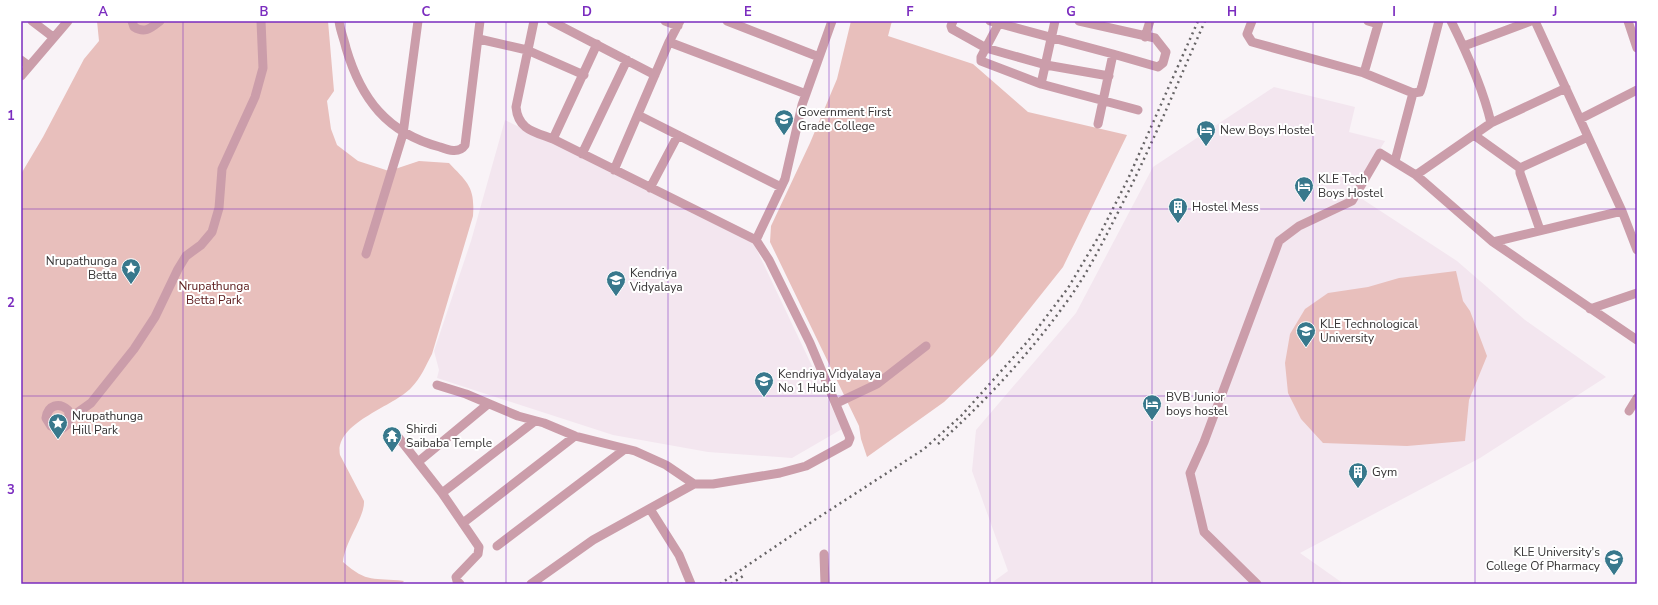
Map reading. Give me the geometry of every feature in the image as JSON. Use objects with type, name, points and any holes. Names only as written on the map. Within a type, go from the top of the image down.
[{"type":"street","points":[[32,21],[53,37]]},
{"type":"street","points":[[21,76],[68,21]]},
{"type":"street","points":[[132,21],[134,27],[142,31],[148,30],[160,21]]},
{"type":"street","points":[[70,418],[91,403],[134,349],[154,317],[186,256],[201,245],[212,232],[219,208],[222,169],[255,96],[263,68],[261,21]]},
{"type":"street","points":[[339,21],[351,64],[365,95],[403,134],[422,142],[450,150],[459,150],[465,145],[480,21]]},
{"type":"street","points":[[366,254],[403,134],[418,21]]},
{"type":"street","points":[[530,584],[592,540],[694,484],[713,484],[780,473],[806,466],[848,443],[850,438],[837,403],[810,343],[769,260],[756,240],[582,154],[523,127],[517,116],[516,107],[534,21]]},
{"type":"street","points":[[551,21],[655,75]]},
{"type":"street","points":[[614,170],[669,42],[679,24],[665,21]]},
{"type":"street","points":[[727,21],[819,57]]},
{"type":"street","points":[[756,240],[781,187],[806,94],[832,21]]},
{"type":"street","points":[[953,21],[951,26],[952,29],[986,48],[1046,65],[1109,76]]},
{"type":"street","points":[[1041,84],[1055,21]]},
{"type":"street","points":[[1079,21],[1090,22],[1145,37],[1155,38],[1166,50],[1165,57],[1160,66],[994,22],[986,48],[980,59],[982,62],[1041,84],[1138,110]]},
{"type":"street","points":[[1145,37],[1150,21]]},
{"type":"street","points":[[1252,21],[1247,34],[1252,42],[1364,73],[1413,93],[1420,92],[1439,21]]},
{"type":"street","points":[[1364,73],[1379,23],[1368,21]]},
{"type":"street","points":[[1451,21],[1464,46],[1491,123]]},
{"type":"street","points":[[1464,46],[1531,21]]},
{"type":"street","points":[[1535,21],[1622,211],[1637,250]]},
{"type":"street","points":[[1628,21],[1637,48]]},
{"type":"street","points":[[479,39],[527,50],[584,75]]},
{"type":"street","points":[[669,42],[806,94]]},
{"type":"street","points":[[553,140],[597,44]]},
{"type":"street","points":[[1098,124],[1104,102],[1113,54]]},
{"type":"street","points":[[21,60],[30,66]]},
{"type":"street","points":[[582,154],[627,60]]},
{"type":"street","points":[[1416,175],[1491,123],[1566,88]]},
{"type":"street","points":[[1580,119],[1637,90]]},
{"type":"street","points":[[1395,161],[1413,93]]},
{"type":"street","points":[[638,115],[781,187]]},
{"type":"street","points":[[650,188],[678,135]]},
{"type":"street","points":[[1474,135],[1520,168]]},
{"type":"street","points":[[1520,168],[1588,137]]},
{"type":"street","points":[[1257,584],[1204,532],[1190,473],[1204,442],[1279,241],[1299,226],[1352,201],[1380,153],[1416,175],[1493,242],[1637,340]]},
{"type":"street","points":[[1520,168],[1520,173],[1540,230]]},
{"type":"street","points":[[1493,242],[1622,211]]},
{"type":"street","points":[[1590,309],[1637,293]]},
{"type":"street","points":[[837,403],[877,384],[926,346]]},
{"type":"street","points":[[437,385],[466,394],[518,416],[575,436],[625,449],[666,465],[694,484]]},
{"type":"street","points":[[1630,411],[1637,398]]},
{"type":"street","points":[[418,462],[488,404]]},
{"type":"street","points":[[442,493],[535,421]]},
{"type":"street","points":[[395,433],[442,493],[479,547],[479,551],[457,576],[456,580],[460,584]]},
{"type":"street","points":[[463,523],[575,436]]},
{"type":"street","points":[[497,546],[625,449]]},
{"type":"street","points":[[650,509],[679,555],[691,584]]},
{"type":"street","points":[[824,554],[825,584]]},
{"type":"shaded area","name":"KLE Technological University","points":[[1274,87],[1355,107],[1349,132],[1385,141],[1353,193],[1457,261],[1525,320],[1606,377],[1480,458],[1300,553],[1344,584],[990,584],[1008,571],[972,471],[976,430],[1076,313],[1153,167]]},
{"type":"shaded area","name":"Kendriya Vidyalaya","points":[[505,120],[754,244],[842,429],[792,458],[708,452],[613,435],[437,378],[439,370],[434,351],[471,241]]},
{"type":"green space","name":"Nrupathunga Betta Park","points":[[97,21],[328,21],[334,91],[327,101],[331,129],[337,145],[358,161],[389,171],[419,161],[449,163],[469,186],[473,198],[473,216],[432,354],[420,376],[411,388],[403,395],[355,425],[346,434],[341,444],[340,455],[364,501],[361,514],[347,546],[343,562],[365,577],[404,581],[401,584],[21,584],[21,174],[43,137],[84,59],[99,41]]},
{"type":"green space","points":[[851,21],[892,21],[888,36],[973,64],[1028,112],[1127,135],[1063,267],[993,355],[944,402],[867,457],[861,439],[859,426],[770,242],[771,226],[810,143],[837,79]]},
{"type":"green space","points":[[1456,271],[1463,301],[1470,311],[1487,356],[1469,400],[1465,441],[1407,446],[1323,443],[1301,419],[1288,393],[1285,363],[1290,334],[1305,309],[1328,293],[1368,287],[1399,278]]},
{"type":"railway","points":[[720,584],[816,519],[924,449],[961,416],[1028,341],[1068,288],[1099,236],[1128,179],[1198,21]]},
{"type":"railway","points":[[938,444],[957,427],[1010,373],[1058,314],[1079,285],[1138,173],[1205,21]]},
{"type":"railway","points":[[731,584],[746,574]]},
{"type":"place","name":"Government First Grade College","points":[[784,136]]},
{"type":"place","name":"New Boys Hostel","points":[[1206,147]]},
{"type":"place","name":"KLE Tech Boys Hostel","points":[[1304,203]]},
{"type":"place","name":"Hostel Mess","points":[[1178,224]]},
{"type":"place","name":"Nrupathunga Betta","points":[[131,285]]},
{"type":"place","name":"Kendriya Vidyalaya","points":[[616,297]]},
{"type":"place","name":"KLE Technological University","points":[[1306,348]]},
{"type":"place","name":"Kendriya Vidyalaya No 1 Hubli","points":[[764,398]]},
{"type":"place","name":"BVB Junior boys hostel","points":[[1152,421]]},
{"type":"place","name":"Nrupathunga Hill Park","points":[[58,440]]},
{"type":"place","name":"Shirdi Saibaba Temple","points":[[392,453]]},
{"type":"place","name":"Gym","points":[[1358,489]]},
{"type":"place","name":"KLE University's College Of Pharmacy","points":[[1614,576]]}]
